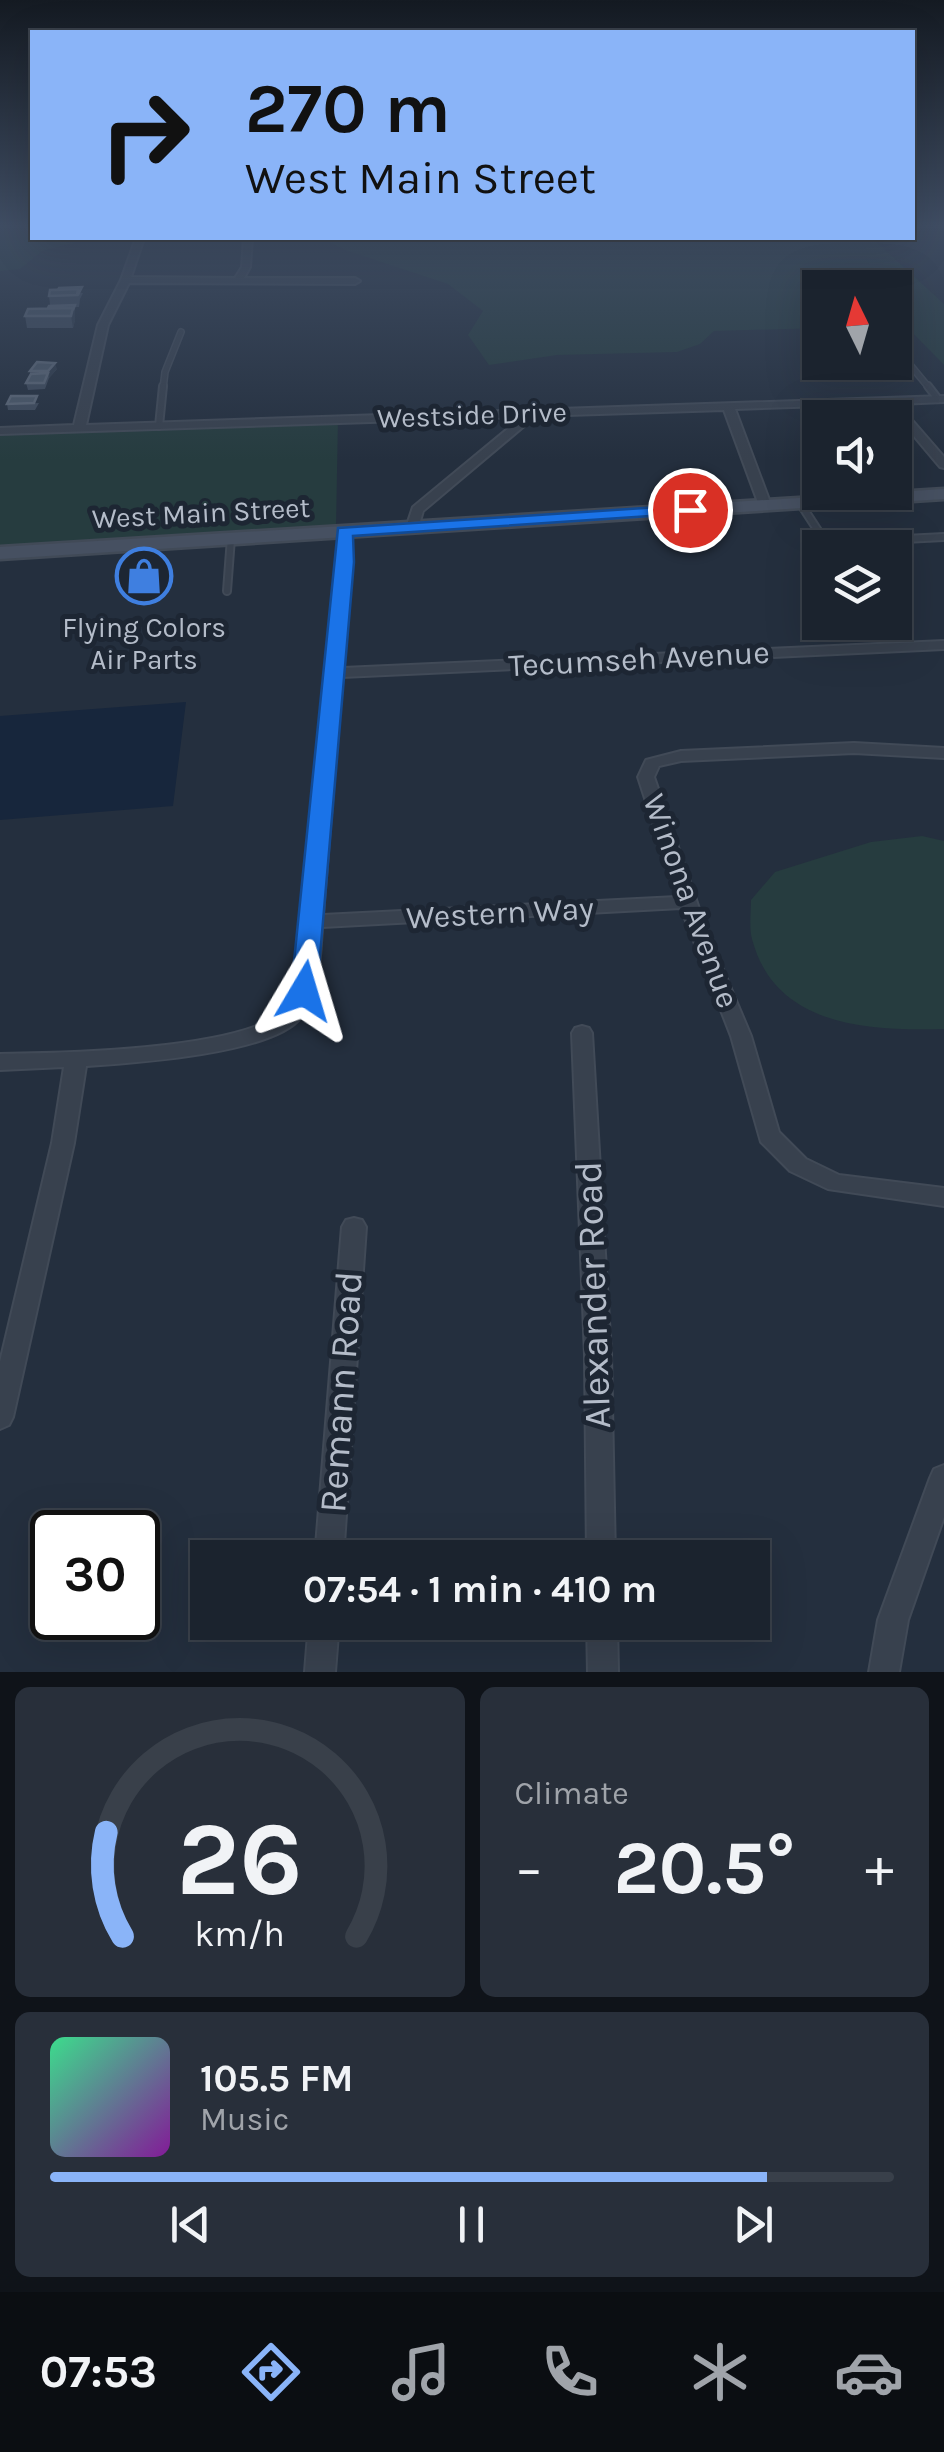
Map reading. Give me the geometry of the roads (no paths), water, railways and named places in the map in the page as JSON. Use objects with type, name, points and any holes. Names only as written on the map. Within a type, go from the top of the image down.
[{"type":"main road","name":"West Main Street","points":[[0,553],[944,494]]},
{"type":"street","points":[[78,429],[103,324],[113,304]]},
{"type":"street","name":"Westside Drive","points":[[912,400],[941,399]]},
{"type":"street","name":"Westside Drive","points":[[0,431],[802,404]]},
{"type":"street","points":[[728,406],[765,505]]},
{"type":"street","points":[[412,528],[417,510],[532,414]]},
{"type":"street","points":[[912,427],[944,464]]},
{"type":"street","points":[[0,1062],[76,1060],[203,1045],[275,1027],[292,1015],[304,991],[345,562],[344,531]]},
{"type":"street","name":"Tecumseh Avenue","points":[[334,673],[944,645]]},
{"type":"street","name":"Winona Avenue","points":[[944,754],[854,748],[681,756],[652,763],[646,777],[698,932],[742,1036],[769,1136],[782,1152],[816,1176],[836,1183],[944,1196]]},
{"type":"street","name":"Western Way","points":[[311,922],[690,902]]},
{"type":"street","name":"Alexander Road","points":[[582,1033],[598,1354],[601,1540]]},
{"type":"street","points":[[0,1417],[63,1143],[76,1060]]},
{"type":"street","name":"Remann Road","points":[[330,1540],[354,1227]]},
{"type":"street","points":[[884,1672],[893,1620],[944,1478]]},
{"type":"street","points":[[320,1672],[323,1640]]},
{"type":"street","points":[[602,1640],[603,1672]]},
{"type":"lane","points":[[159,426],[166,372],[182,332]]},
{"type":"lane","points":[[912,366],[941,399]]},
{"type":"lane","points":[[800,503],[826,543],[944,538]]},
{"type":"lane","points":[[227,591],[231,538]]},
{"type":"water","points":[[186,702],[173,806],[0,820],[0,716]]},
{"type":"place","name":"Flying Colors Air Parts","points":[[144,576]]}]
